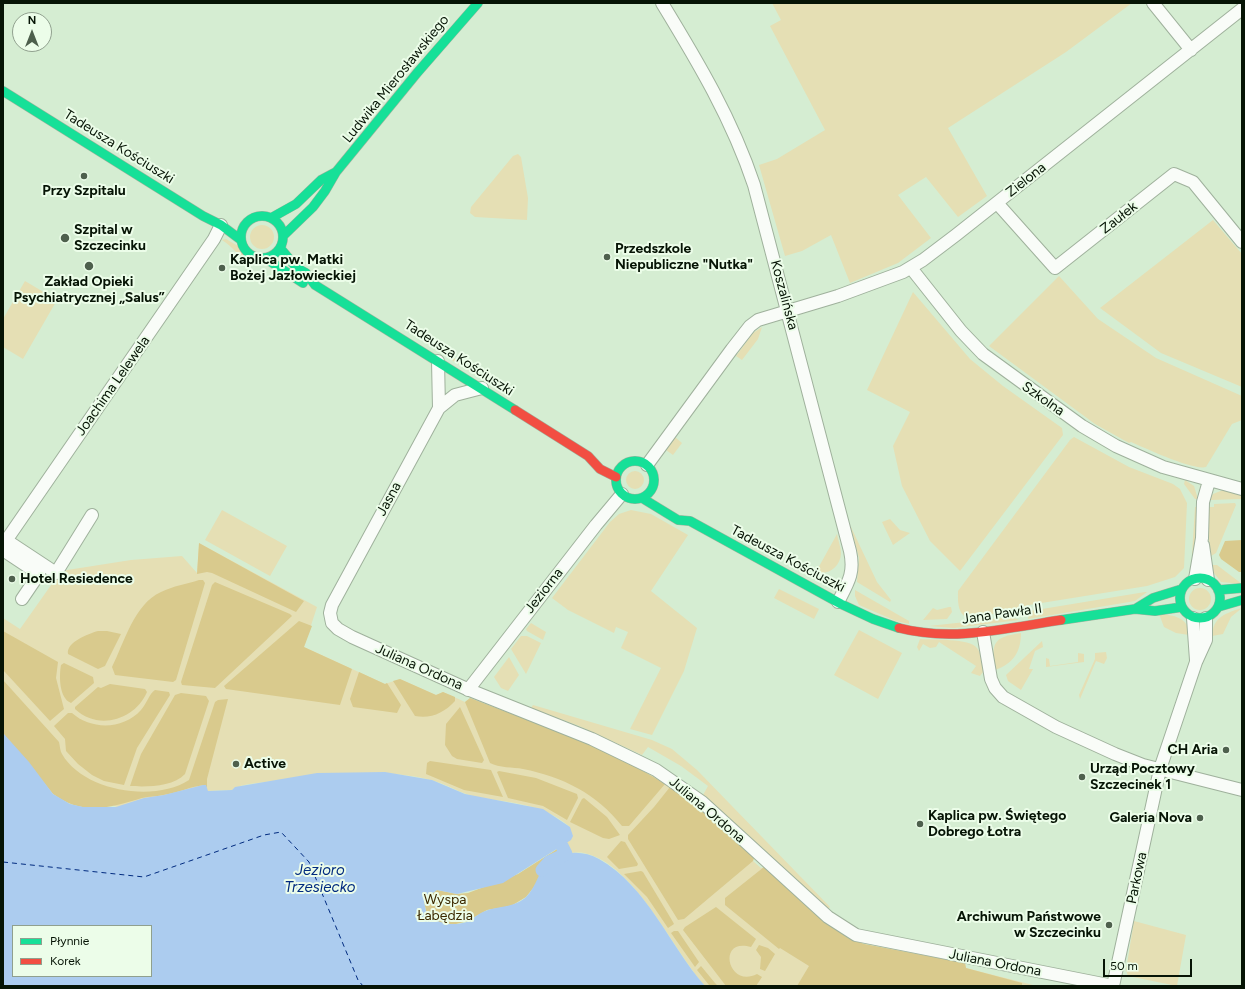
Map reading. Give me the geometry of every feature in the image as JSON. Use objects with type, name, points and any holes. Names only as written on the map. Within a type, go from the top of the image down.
[{"type":"street","name":"Ludwika Mierosławskiego","points":[[283,236],[317,203],[328,190],[336,172],[436,50],[478,3]]},
{"type":"street","name":"Koszalińska","points":[[662,3],[709,81],[739,144],[754,185],[853,563],[852,574],[838,602]]},
{"type":"street","points":[[1153,3],[1191,50]]},
{"type":"street","name":"Zielona","points":[[788,311],[866,286],[911,268],[997,203],[1242,9]]},
{"type":"street","name":"Tadeusza Kościuszki","points":[[3,91],[203,216],[220,225],[241,240]]},
{"type":"street","name":"Ludwika Mierosławskiego","points":[[271,218],[296,204],[321,180],[336,172]]},
{"type":"street","name":"Zaułek","points":[[997,203],[1055,268],[1174,174],[1193,182],[1242,242]]},
{"type":"street","points":[[261,216],[271,218],[282,229],[283,236],[280,248],[265,258],[257,258],[244,248],[241,240],[241,232],[252,218],[261,216]]},
{"type":"street","name":"Tadeusza Kościuszki","points":[[220,225],[245,225]]},
{"type":"street","name":"Joachima Lelewela","points":[[4,545],[214,239],[220,225]]},
{"type":"street","name":"Tadeusza Kościuszki","points":[[280,248],[297,268],[306,273],[315,285]]},
{"type":"street","name":"Tadeusza Kościuszki","points":[[265,258],[300,282],[315,285],[482,388],[588,456],[600,469],[616,477]]},
{"type":"street","name":"Szkolna","points":[[911,268],[961,331],[984,354],[1028,389],[1082,426],[1116,446],[1163,467],[1242,490]]},
{"type":"street","points":[[647,465],[750,326],[758,320],[788,311]]},
{"type":"street","name":"Jasna","points":[[438,361],[439,408]]},
{"type":"street","name":"Jasna","points":[[340,591],[439,408],[456,395],[482,388]]},
{"type":"street","name":"Tadeusza Kościuszki","points":[[588,456],[608,459],[623,465]]},
{"type":"street","points":[[635,460],[647,465],[655,476],[652,490],[642,498],[635,499],[622,494],[616,483],[616,477],[623,465],[635,460]]},
{"type":"street","points":[[1195,579],[1202,538],[1203,502],[1209,481]]},
{"type":"street","points":[[652,490],[661,496]]},
{"type":"street","name":"Jeziorna","points":[[468,690],[596,525],[622,494]]},
{"type":"street","name":"Tadeusza Kościuszki","points":[[642,498],[678,520],[690,521],[772,568],[874,620]]},
{"type":"street","name":"Tadeusza Kościuszki","points":[[684,512],[690,521]]},
{"type":"street","points":[[4,545],[56,573],[92,515]]},
{"type":"street","points":[[1202,538],[1208,580]]},
{"type":"street","points":[[4,545],[39,574],[22,598]]},
{"type":"street","points":[[1195,579],[1208,580],[1212,582],[1218,590],[1220,602],[1218,608],[1206,618],[1193,618],[1184,612],[1182,607],[1180,601],[1182,589],[1185,584],[1195,579]]},
{"type":"street","points":[[1218,590],[1242,588]]},
{"type":"street","name":"Jana Pawła II","points":[[1135,609],[1153,598],[1182,589]]},
{"type":"street","name":"Juliana Ordona","points":[[340,591],[330,613],[332,623],[338,629],[468,690],[592,739],[656,770],[702,802],[828,917],[856,935],[1113,986]]},
{"type":"street","points":[[1218,608],[1242,600]]},
{"type":"street","name":"Jana Pawła II","points":[[874,620],[906,630],[945,634],[983,632],[1135,609],[1155,611],[1182,607]]},
{"type":"street","points":[[1193,618],[1196,662]]},
{"type":"street","name":"Parkowa","points":[[1113,986],[1160,769],[1196,662],[1206,640],[1206,618]]},
{"type":"street","points":[[983,632],[991,679],[995,688],[1003,697],[1056,727],[1125,758],[1160,769],[1242,790]]},
{"type":"shaded area","points":[[772,3],[1132,3],[1066,52],[948,128],[987,196],[958,217],[926,177],[898,195],[931,238],[898,263],[850,283],[831,235],[802,251],[785,256],[759,165],[777,159],[825,130],[770,26],[781,20]]},
{"type":"shaded area","points":[[518,154],[521,157],[528,198],[527,220],[475,217],[470,213],[471,207],[513,156]]},
{"type":"shaded area","points":[[1213,220],[1242,254],[1242,387],[1161,353],[1100,308]]},
{"type":"shaded area","points":[[262,225],[271,228],[274,237],[271,246],[262,249],[253,246],[250,237],[253,228]]},
{"type":"shaded area","points":[[226,239],[238,246],[251,259],[249,263],[222,240]]},
{"type":"shaded area","points":[[1059,276],[1098,319],[1156,358],[1242,396],[1242,420],[1232,424],[1206,467],[1191,466],[1131,442],[1129,443],[1095,424],[989,346]]},
{"type":"shaded area","points":[[25,281],[57,300],[23,359],[3,347],[3,319]]},
{"type":"shaded area","points":[[913,292],[970,359],[1003,386],[1062,428],[1063,435],[960,571],[930,541],[902,486],[893,446],[910,412],[867,390]]},
{"type":"shaded area","points":[[762,327],[758,339],[742,360],[736,356],[753,333]]},
{"type":"shaded area","points":[[429,343],[477,372],[483,378],[482,379],[428,345]]},
{"type":"shaded area","points":[[675,437],[682,443],[673,455],[666,450]]},
{"type":"shaded area","points":[[1074,437],[1129,467],[1173,484],[1180,489],[1187,503],[1184,568],[1175,577],[1147,586],[1029,605],[1010,612],[966,617],[960,609],[958,591],[1070,440]]},
{"type":"shaded area","points":[[635,471],[641,474],[644,480],[641,486],[635,489],[629,486],[626,480],[629,474]]},
{"type":"shaded area","points":[[1185,480],[1194,486],[1198,499],[1195,499],[1184,484]]},
{"type":"shaded area","points":[[1223,490],[1242,495],[1242,499],[1210,500],[1213,494]]},
{"type":"shaded area","points":[[1235,503],[1236,505],[1216,553],[1211,556],[1208,531],[1209,507],[1214,507],[1214,504]]},
{"type":"shaded area","points":[[1195,507],[1197,507],[1194,556],[1192,555]]},
{"type":"shaded area","points":[[222,510],[287,546],[270,576],[205,540]]},
{"type":"shaded area","points":[[631,510],[651,514],[688,535],[651,591],[697,628],[684,671],[652,735],[630,729],[661,668],[621,648],[628,632],[616,627],[614,633],[568,610],[552,598],[610,522],[619,514]]},
{"type":"shaded area","points":[[890,519],[900,530],[910,533],[893,545],[882,522]]},
{"type":"shaded area","points":[[850,525],[877,582],[891,600],[890,602],[857,582],[859,558]]},
{"type":"shaded area","points":[[837,534],[841,549],[838,563],[833,569],[825,573],[816,572]]},
{"type":"shaded area","points":[[199,543],[317,607],[304,647],[385,684],[400,679],[436,695],[443,692],[465,702],[470,698],[586,743],[631,764],[652,776],[705,814],[754,858],[753,861],[761,868],[764,867],[822,920],[848,938],[864,944],[965,963],[966,968],[1037,986],[705,986],[692,970],[636,890],[620,873],[602,860],[584,853],[566,854],[562,846],[567,843],[570,827],[548,813],[526,805],[476,797],[431,780],[412,776],[374,773],[255,783],[241,786],[232,790],[207,791],[117,807],[3,754],[3,618],[20,629],[61,571],[131,560],[182,556],[197,573]]},
{"type":"shaded area","points":[[1211,565],[1217,565],[1242,584],[1221,582],[1214,573]]},
{"type":"shaded area","points":[[1200,588],[1204,589],[1210,595],[1210,603],[1204,609],[1200,610],[1196,609],[1190,603],[1189,599],[1190,595],[1196,589]]},
{"type":"shaded area","points":[[779,589],[819,609],[814,619],[774,598]]},
{"type":"shaded area","points":[[855,590],[909,621],[909,624],[896,621],[859,605],[855,596]]},
{"type":"shaded area","points":[[1147,592],[1135,601],[1028,619],[1030,611]]},
{"type":"shaded area","points":[[951,607],[952,612],[947,619],[923,620],[933,608],[937,610]]},
{"type":"shaded area","points":[[1242,608],[1231,617],[1223,634],[1212,636],[1215,624],[1221,617]]},
{"type":"shaded area","points":[[1159,614],[1179,618],[1186,624],[1189,635],[1176,633],[1164,627]]},
{"type":"shaded area","points":[[1011,617],[1019,620],[954,628],[929,626]]},
{"type":"shaded area","points":[[531,623],[546,632],[543,640],[527,631],[526,629]]},
{"type":"shaded area","points":[[859,630],[902,653],[878,699],[834,675]]},
{"type":"shaded area","points":[[1021,633],[1021,640],[1015,656],[1007,664],[995,670],[993,653],[996,643],[999,639]]},
{"type":"shaded area","points":[[521,636],[527,636],[541,643],[526,674],[511,649]]},
{"type":"shaded area","points":[[920,639],[959,641],[973,645],[980,653],[983,672],[980,676],[971,673],[976,666],[939,642],[936,647],[930,648],[923,644],[919,651],[917,647]]},
{"type":"shaded area","points":[[1042,641],[1043,647],[1035,651],[1029,669],[1033,669],[1021,690],[1008,681],[1006,675]]},
{"type":"shaded area","points":[[1106,652],[1107,658],[1104,664],[1096,661],[1080,699],[1079,695],[1095,659],[1095,653]]},
{"type":"shaded area","points":[[1078,653],[1084,654],[1084,662],[1046,667],[1046,658],[1049,659],[1050,666],[1078,662]]},
{"type":"shaded area","points":[[509,657],[519,675],[508,691],[501,688],[494,677]]},
{"type":"shaded area","points":[[533,705],[652,740],[672,749],[697,770],[830,907],[828,909],[703,795],[708,786],[681,766],[648,747],[642,755],[579,726],[531,708]]},
{"type":"shaded area","points":[[1134,921],[1186,935],[1177,986],[1128,976],[1126,970]]},
{"type":"green space","points":[[1242,540],[1242,572],[1239,572],[1221,559],[1219,555],[1225,541]]},
{"type":"green space","points":[[199,543],[304,601],[296,612],[212,573],[207,572],[197,574]]},
{"type":"green space","points":[[203,580],[205,583],[176,680],[173,682],[115,675],[112,667],[131,625],[144,605],[161,592]]},
{"type":"green space","points":[[215,582],[292,616],[215,688],[182,685],[181,682],[212,585]]},
{"type":"green space","points":[[299,621],[312,626],[304,647],[352,669],[340,705],[226,689],[224,686]]},
{"type":"green space","points":[[3,631],[58,662],[56,678],[64,709],[50,721],[3,670]]},
{"type":"green space","points":[[98,631],[121,634],[105,666],[98,669],[68,654],[68,650],[70,646],[78,639]]},
{"type":"green space","points":[[64,663],[93,677],[94,683],[71,703],[62,692],[60,675],[61,665]]},
{"type":"green space","points":[[359,672],[385,684],[387,683],[401,705],[397,713],[353,707],[350,699]]},
{"type":"green space","points":[[400,679],[436,695],[443,692],[455,697],[455,701],[442,712],[432,716],[415,716],[393,681]]},
{"type":"green space","points":[[3,680],[59,742],[61,753],[72,767],[86,777],[102,785],[120,790],[139,792],[157,791],[174,787],[189,780],[215,702],[218,700],[228,699],[207,779],[207,788],[205,785],[169,794],[145,797],[118,805],[96,808],[86,808],[64,801],[53,794],[3,733]]},
{"type":"green space","points":[[110,684],[145,689],[147,692],[134,710],[115,719],[105,721],[94,720],[84,716],[75,709],[75,707],[98,687],[101,688]]},
{"type":"green space","points":[[155,690],[169,692],[170,695],[137,748],[124,785],[104,781],[92,775],[78,764],[66,751],[65,739],[54,726],[68,713],[72,713],[88,723],[97,725],[116,724],[134,717],[143,708]]},
{"type":"green space","points":[[181,693],[206,696],[209,701],[185,774],[174,782],[167,784],[130,786],[141,754],[175,695]]},
{"type":"green space","points":[[470,698],[570,736],[642,770],[665,784],[629,826],[622,826],[602,805],[578,788],[538,772],[498,766],[490,763],[465,702]]},
{"type":"green space","points":[[460,707],[484,760],[482,763],[457,759],[452,756],[445,745],[446,724]]},
{"type":"green space","points":[[430,761],[491,770],[503,797],[464,790],[426,774],[427,763]]},
{"type":"green space","points":[[499,771],[536,778],[577,794],[578,798],[567,820],[543,806],[508,798],[497,772]]},
{"type":"green space","points":[[670,787],[713,820],[754,858],[753,861],[684,919],[678,920],[628,839],[628,835]]},
{"type":"green space","points":[[584,798],[607,817],[620,835],[609,839],[603,838],[570,822],[582,799]]},
{"type":"green space","points":[[621,841],[625,842],[638,864],[637,866],[619,869],[607,857]]},
{"type":"green space","name":"Wyspa Łabędzia","points":[[562,846],[566,854],[559,856],[526,897],[511,906],[487,910],[468,921],[456,924],[442,924],[433,920],[427,915],[424,902],[437,890],[457,894],[468,893],[518,874]]},
{"type":"green space","points":[[764,867],[822,920],[848,938],[864,944],[965,963],[966,968],[1022,983],[1022,986],[797,986],[809,966],[780,948],[779,949],[725,905],[725,898]]},
{"type":"green space","points":[[641,871],[674,924],[668,928],[647,897],[624,874]]},
{"type":"green space","points":[[716,907],[756,939],[751,947],[740,946],[733,949],[730,955],[730,962],[733,969],[739,975],[747,977],[757,974],[762,977],[756,986],[726,986],[683,930],[685,927]]},
{"type":"green space","points":[[678,931],[699,962],[695,967],[671,933]]},
{"type":"green space","points":[[759,945],[768,948],[775,954],[765,971],[760,969],[761,957],[756,950]]},
{"type":"green space","points":[[701,966],[718,986],[709,985],[697,970]]},
{"type":"water","name":"Jezioro Trzesiecko","points":[[3,733],[29,762],[53,794],[70,804],[83,807],[116,807],[144,798],[164,795],[203,785],[206,785],[208,791],[232,790],[235,787],[317,773],[385,772],[432,780],[465,794],[543,809],[570,827],[573,836],[571,840],[503,883],[457,894],[437,890],[424,902],[427,915],[437,921],[447,924],[458,924],[469,921],[485,911],[513,904],[523,900],[527,896],[534,887],[542,870],[553,859],[568,853],[584,853],[599,859],[616,871],[631,885],[645,901],[692,970],[705,986],[3,986]]},
{"type":"waterway","points":[[542,870],[549,862],[566,854],[562,846]]},
{"type":"ferry route","points":[[3,862],[144,877],[264,835],[281,832],[309,862],[358,980],[363,986]]},
{"type":"traffic: fast","points":[[283,236],[313,207],[325,191],[336,172],[417,73],[478,3]]},
{"type":"traffic: fast","points":[[3,91],[203,216],[221,225],[241,240]]},
{"type":"traffic: fast","points":[[271,218],[296,204],[321,180],[336,172]]},
{"type":"traffic: fast","points":[[262,216],[277,222],[283,237],[277,252],[262,258],[247,252],[241,237],[247,222],[262,216]]},
{"type":"traffic: fast","points":[[280,248],[297,268],[306,273],[315,285],[515,410]]},
{"type":"traffic: fast","points":[[265,258],[303,283]]},
{"type":"traffic: fast","points":[[631,461],[639,461],[649,466],[653,473],[654,480],[653,487],[649,494],[639,499],[631,499],[621,494],[619,491],[616,484],[616,476],[621,466],[624,464],[631,461]]},
{"type":"traffic: fast","points":[[642,498],[678,520],[690,521],[841,604],[873,619],[899,628]]},
{"type":"traffic: fast","points":[[1204,578],[1211,581],[1217,587],[1220,598],[1219,606],[1211,615],[1204,618],[1196,618],[1189,615],[1181,606],[1180,594],[1183,587],[1192,579],[1204,578]]},
{"type":"traffic: fast","points":[[1218,590],[1242,588]]},
{"type":"traffic: fast","points":[[1135,609],[1153,598],[1182,589]]},
{"type":"traffic: fast","points":[[1218,607],[1242,600]]},
{"type":"traffic: fast","points":[[1061,620],[1135,609],[1155,611],[1182,607]]},
{"type":"traffic: jam","points":[[515,410],[588,456],[600,469],[616,477]]},
{"type":"traffic: jam","points":[[899,628],[919,632],[960,634],[1000,630],[1061,620]]},
{"type":"place","name":"Przy Szpitalu","points":[[84,176]]},
{"type":"place","name":"Szpital w Szczecinku","points":[[65,238]]},
{"type":"place","name":"Przedszkole Niepubliczne \"Nutka\"","points":[[607,257]]},
{"type":"place","name":"Zakład Opieki Psychiatrycznej „Salus”","points":[[89,266]]},
{"type":"place","name":"Kaplica pw. Matki Bożej Jazłowieckiej","points":[[222,268]]},
{"type":"place","name":"Hotel Resiedence","points":[[12,579]]},
{"type":"place","name":"CH Aria","points":[[1226,750]]},
{"type":"place","name":"Active","points":[[236,764]]},
{"type":"place","name":"Urząd Pocztowy Szczecinek 1","points":[[1082,777]]},
{"type":"place","name":"Galeria Nova","points":[[1200,818]]},
{"type":"place","name":"Kaplica pw. Świętego Dobrego Łotra","points":[[920,824]]},
{"type":"place","name":"Archiwum Państwowe w Szczecinku","points":[[1109,925]]}]
